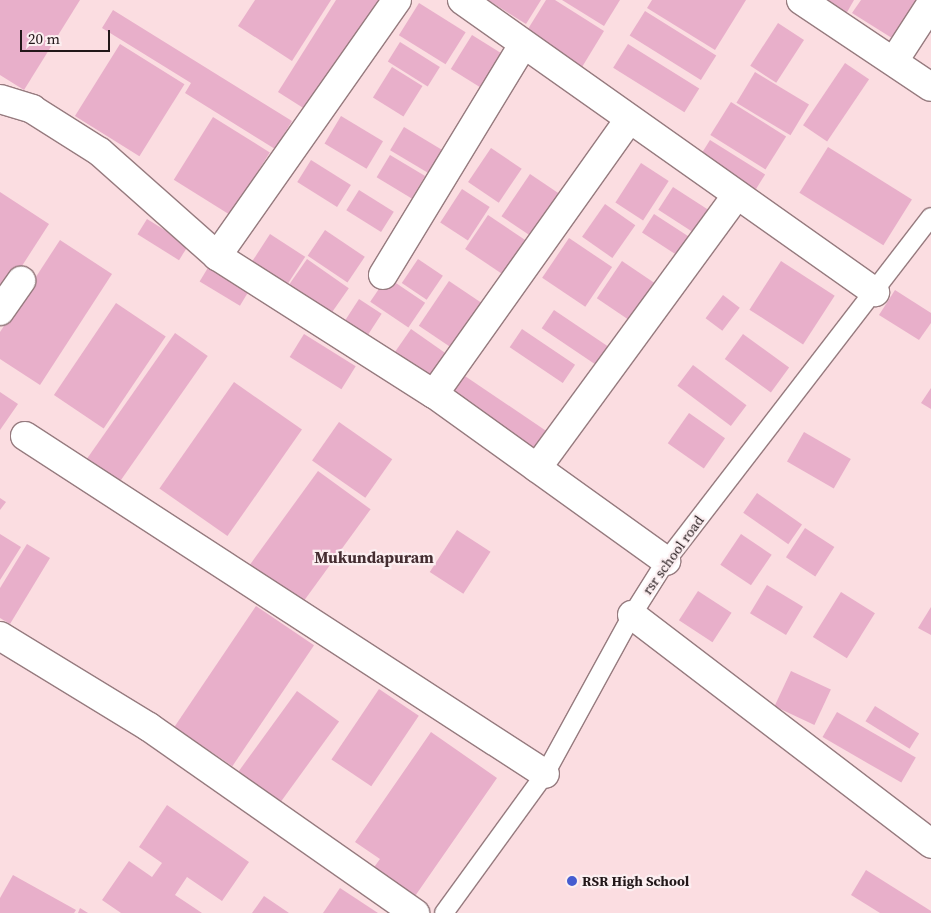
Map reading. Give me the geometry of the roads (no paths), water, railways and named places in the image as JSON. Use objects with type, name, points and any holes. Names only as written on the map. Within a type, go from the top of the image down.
[{"type":"street","points":[[217,256],[397,0]]},
{"type":"street","points":[[462,0],[629,120],[875,292]]},
{"type":"street","points":[[801,0],[931,87]]},
{"type":"street","points":[[894,61],[931,4]]},
{"type":"street","points":[[383,275],[523,45]]},
{"type":"street","points":[[0,99],[32,109],[100,152],[217,256],[434,394],[666,561]]},
{"type":"street","points":[[434,394],[629,120]]},
{"type":"street","points":[[537,468],[736,195]]},
{"type":"street","points":[[0,311],[21,282]]},
{"type":"street","points":[[25,436],[545,774]]},
{"type":"street","points":[[632,615],[931,844]]},
{"type":"street","points":[[0,636],[149,727],[415,913]]},
{"type":"lane","name":"rsr school road","points":[[444,913],[545,774],[632,615],[666,561],[931,217]]},
{"type":"place","name":"RSR High School","points":[[572,881]]},
{"type":"district","name":"Mukundapuram","points":[[374,557]]}]
